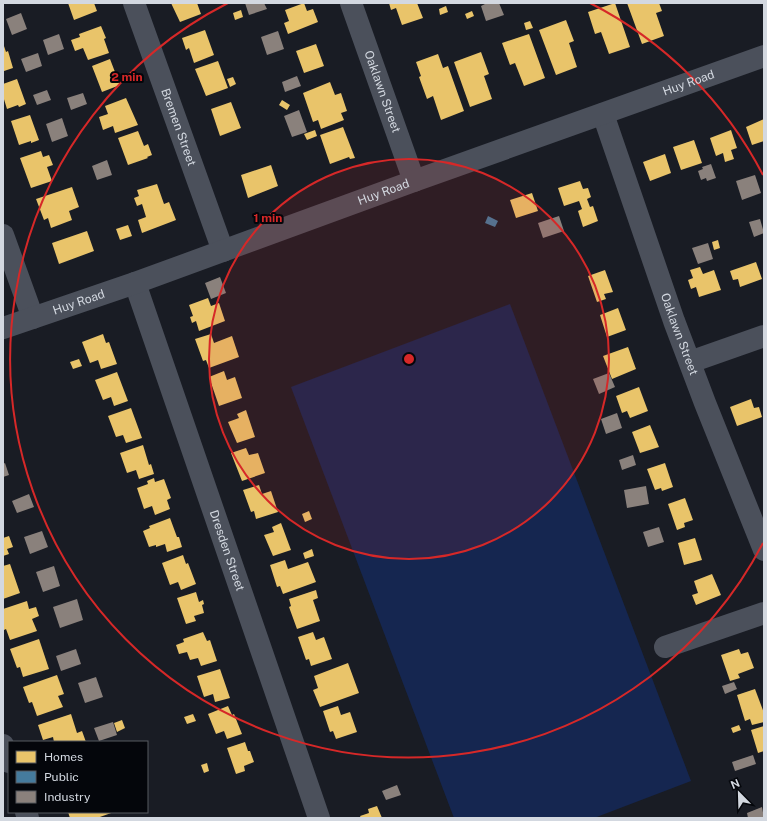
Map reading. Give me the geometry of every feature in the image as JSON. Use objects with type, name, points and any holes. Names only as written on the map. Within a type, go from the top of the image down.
[{"type":"street","name":"Bremen Street","points":[[134,3],[222,251]]},
{"type":"street","name":"Oaklawn Street","points":[[351,3],[414,181]]},
{"type":"street","name":"Huy Road","points":[[3,328],[135,283],[414,181],[764,56]]},
{"type":"street","name":"Oaklawn Street","points":[[603,114],[674,321],[764,550]]},
{"type":"street","points":[[3,235],[33,318]]},
{"type":"street","name":"Dresden Street","points":[[135,283],[319,818]]},
{"type":"street","points":[[690,362],[764,336]]},
{"type":"street","points":[[665,647],[764,613]]},
{"type":"street","points":[[3,745],[8,759]]},
{"type":"shaded area","points":[[510,304],[691,781],[594,818],[454,818],[291,387]]},
{"type":"building: Homes","points":[[68,3],[94,3],[97,11],[74,20]]},
{"type":"building: Homes","points":[[171,3],[197,3],[201,14],[180,22]]},
{"type":"building: Homes","points":[[304,3],[307,11],[313,9],[318,22],[288,34],[284,23],[289,21],[285,10]]},
{"type":"building: Homes","points":[[389,3],[417,3],[423,18],[402,25],[396,8],[391,10]]},
{"type":"building: Homes","points":[[615,3],[630,47],[609,54],[601,32],[595,34],[588,12]]},
{"type":"building: Homes","points":[[627,3],[659,3],[662,11],[656,13],[664,36],[642,44]]},
{"type":"building: Homes","points":[[446,6],[448,12],[440,15],[439,9]]},
{"type":"building: Homes","points":[[241,10],[243,17],[235,20],[233,13]]},
{"type":"building: Homes","points":[[472,11],[474,16],[467,19],[465,14]]},
{"type":"building: Homes","points":[[566,20],[574,41],[569,43],[577,67],[556,75],[539,30]]},
{"type":"building: Homes","points":[[530,21],[533,28],[526,30],[524,23]]},
{"type":"building: Homes","points":[[101,26],[106,38],[104,39],[109,53],[88,60],[83,48],[75,51],[71,40],[80,37],[79,34]]},
{"type":"building: Homes","points":[[205,30],[214,55],[194,63],[189,48],[186,50],[182,38]]},
{"type":"building: Homes","points":[[529,34],[545,78],[524,86],[515,63],[510,65],[502,43]]},
{"type":"building: Homes","points":[[3,43],[6,52],[8,51],[13,68],[4,71]]},
{"type":"building: Homes","points":[[316,44],[324,66],[304,73],[296,51]]},
{"type":"building: Homes","points":[[481,52],[489,74],[484,76],[492,99],[470,107],[454,62]]},
{"type":"building: Homes","points":[[438,54],[443,68],[448,66],[464,111],[441,120],[433,96],[427,99],[419,77],[421,76],[416,62]]},
{"type":"building: Homes","points":[[110,59],[120,85],[102,92],[92,66]]},
{"type":"building: Homes","points":[[218,61],[228,88],[206,96],[195,69]]},
{"type":"building: Homes","points":[[233,77],[236,84],[230,87],[227,79]]},
{"type":"building: Homes","points":[[17,79],[26,104],[7,109],[3,96],[3,84]]},
{"type":"building: Homes","points":[[330,82],[335,95],[341,93],[347,111],[341,113],[344,120],[321,129],[318,120],[313,122],[303,93]]},
{"type":"building: Homes","points":[[126,98],[138,125],[115,133],[113,126],[103,130],[99,117],[108,114],[105,106]]},
{"type":"building: Homes","points":[[282,100],[290,105],[287,110],[279,105]]},
{"type":"building: Homes","points":[[231,102],[241,128],[220,136],[211,109]]},
{"type":"building: Homes","points":[[30,115],[39,140],[19,145],[11,121]]},
{"type":"building: Homes","points":[[764,119],[764,141],[752,145],[746,127]]},
{"type":"building: Homes","points":[[343,127],[355,158],[350,159],[349,157],[330,164],[320,135]]},
{"type":"building: Homes","points":[[315,130],[317,136],[307,140],[304,134]]},
{"type":"building: Homes","points":[[731,130],[737,148],[731,150],[734,159],[725,162],[723,153],[716,156],[710,138]]},
{"type":"building: Homes","points":[[138,131],[144,146],[148,144],[152,155],[147,157],[148,158],[128,165],[118,138]]},
{"type":"building: Homes","points":[[694,140],[702,163],[681,170],[673,147]]},
{"type":"building: Homes","points":[[41,151],[43,157],[49,155],[53,165],[47,167],[52,181],[31,188],[20,158]]},
{"type":"building: Homes","points":[[665,154],[671,173],[650,181],[643,162]]},
{"type":"building: Homes","points":[[271,165],[278,186],[248,198],[241,175]]},
{"type":"building: Homes","points":[[580,181],[583,189],[588,188],[591,197],[587,199],[590,207],[593,206],[598,221],[583,227],[578,211],[582,209],[579,201],[564,206],[558,188]]},
{"type":"building: Homes","points":[[157,184],[164,204],[169,202],[176,220],[142,233],[138,220],[146,217],[142,204],[137,206],[134,198],[139,196],[137,190]]},
{"type":"building: Homes","points":[[72,187],[79,207],[69,211],[72,220],[51,228],[48,218],[44,220],[36,199]]},
{"type":"building: Homes","points":[[532,193],[538,211],[516,218],[510,200]]},
{"type":"building: Homes","points":[[128,225],[132,236],[120,240],[116,229]]},
{"type":"building: Homes","points":[[87,231],[94,251],[59,264],[52,243]]},
{"type":"building: Homes","points":[[718,240],[720,248],[714,250],[712,242]]},
{"type":"building: Homes","points":[[756,262],[762,279],[740,287],[738,279],[733,280],[730,271]]},
{"type":"building: Homes","points":[[700,267],[703,274],[714,270],[721,290],[699,297],[696,287],[691,289],[688,280],[693,278],[690,270]]},
{"type":"building: Homes","points":[[605,270],[613,292],[604,294],[606,299],[597,302],[588,276]]},
{"type":"building: Homes","points":[[208,298],[211,306],[219,303],[225,321],[199,331],[196,321],[192,323],[190,317],[193,316],[189,305]]},
{"type":"building: Homes","points":[[618,308],[626,330],[607,337],[600,315]]},
{"type":"building: Homes","points":[[103,334],[106,343],[109,342],[117,364],[101,369],[98,360],[90,363],[82,342]]},
{"type":"building: Homes","points":[[211,334],[214,343],[232,336],[239,357],[209,368],[206,360],[203,361],[195,339]]},
{"type":"building: Homes","points":[[628,347],[636,369],[612,379],[603,356]]},
{"type":"building: Homes","points":[[79,359],[82,366],[73,369],[70,362]]},
{"type":"building: Homes","points":[[224,371],[227,380],[235,377],[242,398],[219,406],[209,377]]},
{"type":"building: Homes","points":[[117,372],[128,401],[114,406],[111,397],[103,400],[95,380]]},
{"type":"building: Homes","points":[[639,387],[648,411],[630,418],[627,411],[622,413],[616,396]]},
{"type":"building: Homes","points":[[751,399],[754,408],[759,407],[762,417],[737,426],[730,407]]},
{"type":"building: Homes","points":[[131,408],[142,438],[126,443],[123,435],[116,437],[108,416]]},
{"type":"building: Homes","points":[[246,410],[255,437],[237,443],[228,422],[239,418],[237,414]]},
{"type":"building: Homes","points":[[650,425],[659,447],[640,453],[632,432]]},
{"type":"building: Homes","points":[[143,445],[149,465],[151,464],[154,474],[139,479],[136,470],[127,473],[120,453]]},
{"type":"building: Homes","points":[[246,448],[249,455],[258,453],[265,473],[242,481],[231,453]]},
{"type":"building: Homes","points":[[665,463],[673,487],[662,491],[661,488],[655,490],[647,469]]},
{"type":"building: Homes","points":[[154,478],[155,482],[164,479],[171,498],[167,500],[170,509],[155,515],[152,506],[144,509],[137,488],[148,484],[147,481]]},
{"type":"building: Homes","points":[[259,485],[262,494],[271,491],[278,512],[256,519],[254,511],[251,512],[243,490]]},
{"type":"building: Homes","points":[[685,498],[693,520],[684,523],[685,527],[677,530],[668,504]]},
{"type":"building: Homes","points":[[309,511],[312,519],[305,522],[302,514]]},
{"type":"building: Homes","points":[[170,518],[182,547],[167,552],[165,544],[156,547],[156,545],[149,547],[143,531],[150,528],[149,526]]},
{"type":"building: Homes","points":[[281,523],[291,550],[273,556],[264,535],[274,532],[272,527]]},
{"type":"building: Homes","points":[[9,536],[13,547],[7,549],[9,554],[3,556],[3,538]]},
{"type":"building: Homes","points":[[695,538],[702,560],[684,565],[678,543]]},
{"type":"building: Homes","points":[[312,549],[314,556],[305,559],[303,553]]},
{"type":"building: Homes","points":[[183,555],[186,564],[188,563],[196,584],[181,590],[178,582],[170,585],[162,563]]},
{"type":"building: Homes","points":[[285,560],[288,569],[308,562],[316,582],[283,594],[280,586],[277,587],[270,565]]},
{"type":"building: Homes","points":[[10,564],[20,593],[3,599],[3,566]]},
{"type":"building: Homes","points":[[712,574],[721,595],[696,605],[692,595],[698,593],[694,581]]},
{"type":"building: Homes","points":[[316,590],[318,598],[313,600],[320,621],[297,629],[289,607],[291,606],[289,599]]},
{"type":"building: Homes","points":[[196,592],[199,602],[203,600],[204,604],[202,605],[204,613],[194,616],[196,621],[186,624],[177,598]]},
{"type":"building: Homes","points":[[27,601],[29,609],[36,607],[39,616],[32,619],[37,631],[10,640],[6,629],[4,630],[3,628],[3,609]]},
{"type":"building: Homes","points":[[203,632],[207,641],[210,640],[217,661],[201,666],[198,658],[190,660],[187,652],[179,654],[176,645],[184,642],[183,639]]},
{"type":"building: Homes","points":[[313,632],[316,640],[324,637],[332,659],[311,666],[309,659],[306,660],[298,637]]},
{"type":"building: Homes","points":[[39,639],[49,669],[23,677],[20,667],[17,668],[10,649]]},
{"type":"building: Homes","points":[[739,649],[741,654],[748,652],[754,668],[738,674],[740,678],[730,681],[721,655]]},
{"type":"building: Homes","points":[[348,663],[359,693],[320,707],[313,690],[318,688],[314,676]]},
{"type":"building: Homes","points":[[220,669],[230,698],[215,702],[213,694],[204,697],[197,676]]},
{"type":"building: Homes","points":[[57,675],[64,694],[58,696],[63,707],[37,716],[32,702],[29,703],[23,687]]},
{"type":"building: Homes","points":[[755,689],[764,713],[764,722],[752,725],[750,719],[745,721],[737,695]]},
{"type":"building: Homes","points":[[228,706],[232,715],[234,714],[242,734],[227,739],[224,731],[216,734],[208,714]]},
{"type":"building: Homes","points":[[338,706],[341,715],[350,712],[357,732],[336,739],[333,731],[330,732],[323,711]]},
{"type":"building: Homes","points":[[71,714],[77,733],[82,731],[86,741],[54,741],[53,737],[43,740],[38,725]]},
{"type":"building: Homes","points":[[193,714],[196,721],[187,724],[184,717]]},
{"type":"building: Homes","points":[[122,720],[125,728],[117,732],[114,723]]},
{"type":"building: Homes","points":[[739,725],[741,730],[733,733],[731,728]]},
{"type":"building: Homes","points":[[764,726],[764,751],[758,753],[751,730]]},
{"type":"building: Homes","points":[[245,742],[254,762],[244,766],[245,771],[236,774],[227,748]]},
{"type":"building: Homes","points":[[207,763],[209,771],[204,773],[201,765]]},
{"type":"building: Homes","points":[[377,806],[382,818],[361,818],[360,816],[369,813],[368,809]]},
{"type":"building: Homes","points":[[68,813],[111,813],[97,818],[70,818]]},
{"type":"building: Public","points":[[488,216],[498,221],[495,227],[485,223]]},
{"type":"building: Industry","points":[[245,3],[264,3],[267,9],[249,15]]},
{"type":"building: Industry","points":[[487,3],[499,3],[504,15],[486,21],[481,6]]},
{"type":"building: Industry","points":[[21,13],[27,29],[12,35],[6,19]]},
{"type":"building: Industry","points":[[278,31],[284,49],[267,55],[261,37]]},
{"type":"building: Industry","points":[[59,34],[64,49],[48,55],[43,40]]},
{"type":"building: Industry","points":[[38,53],[42,66],[26,72],[21,59]]},
{"type":"building: Industry","points":[[297,76],[301,86],[285,92],[282,82]]},
{"type":"building: Industry","points":[[47,90],[51,100],[37,105],[33,95]]},
{"type":"building: Industry","points":[[83,93],[87,104],[71,110],[67,98]]},
{"type":"building: Industry","points":[[299,110],[307,132],[292,137],[284,116]]},
{"type":"building: Industry","points":[[62,118],[68,136],[52,142],[46,124]]},
{"type":"building: Industry","points":[[107,160],[112,175],[97,180],[92,166]]},
{"type":"building: Industry","points":[[711,164],[716,178],[707,181],[706,178],[701,180],[698,171],[703,169],[702,167]]},
{"type":"building: Industry","points":[[755,175],[761,193],[742,200],[736,181]]},
{"type":"building: Industry","points":[[559,216],[564,231],[543,238],[538,223]]},
{"type":"building: Industry","points":[[760,219],[764,233],[754,237],[749,222]]},
{"type":"building: Industry","points":[[708,243],[713,259],[698,264],[692,248]]},
{"type":"building: Industry","points":[[220,277],[226,293],[211,299],[205,283]]},
{"type":"building: Industry","points":[[609,373],[615,387],[599,394],[593,379]]},
{"type":"building: Industry","points":[[617,413],[622,428],[606,434],[601,419]]},
{"type":"building: Industry","points":[[633,455],[636,465],[622,470],[619,460]]},
{"type":"building: Industry","points":[[5,463],[9,475],[3,477],[3,464]]},
{"type":"building: Industry","points":[[646,486],[649,504],[627,508],[624,490]]},
{"type":"building: Industry","points":[[29,494],[34,507],[17,513],[12,501]]},
{"type":"building: Industry","points":[[659,527],[664,542],[648,547],[643,532]]},
{"type":"building: Industry","points":[[42,531],[48,547],[30,554],[24,537]]},
{"type":"building: Industry","points":[[54,566],[60,586],[43,592],[36,572]]},
{"type":"building: Industry","points":[[77,599],[83,620],[60,628],[53,607]]},
{"type":"building: Industry","points":[[76,649],[81,664],[61,671],[56,656]]},
{"type":"building: Industry","points":[[96,677],[103,697],[85,703],[78,683]]},
{"type":"building: Industry","points":[[734,682],[737,689],[725,694],[722,686]]},
{"type":"building: Industry","points":[[113,722],[117,735],[99,741],[94,728]]},
{"type":"building: Industry","points":[[753,755],[756,764],[735,771],[732,762]]},
{"type":"building: Industry","points":[[397,785],[401,795],[386,800],[382,791]]},
{"type":"building: Industry","points":[[762,807],[764,818],[748,818],[747,813]]}]
